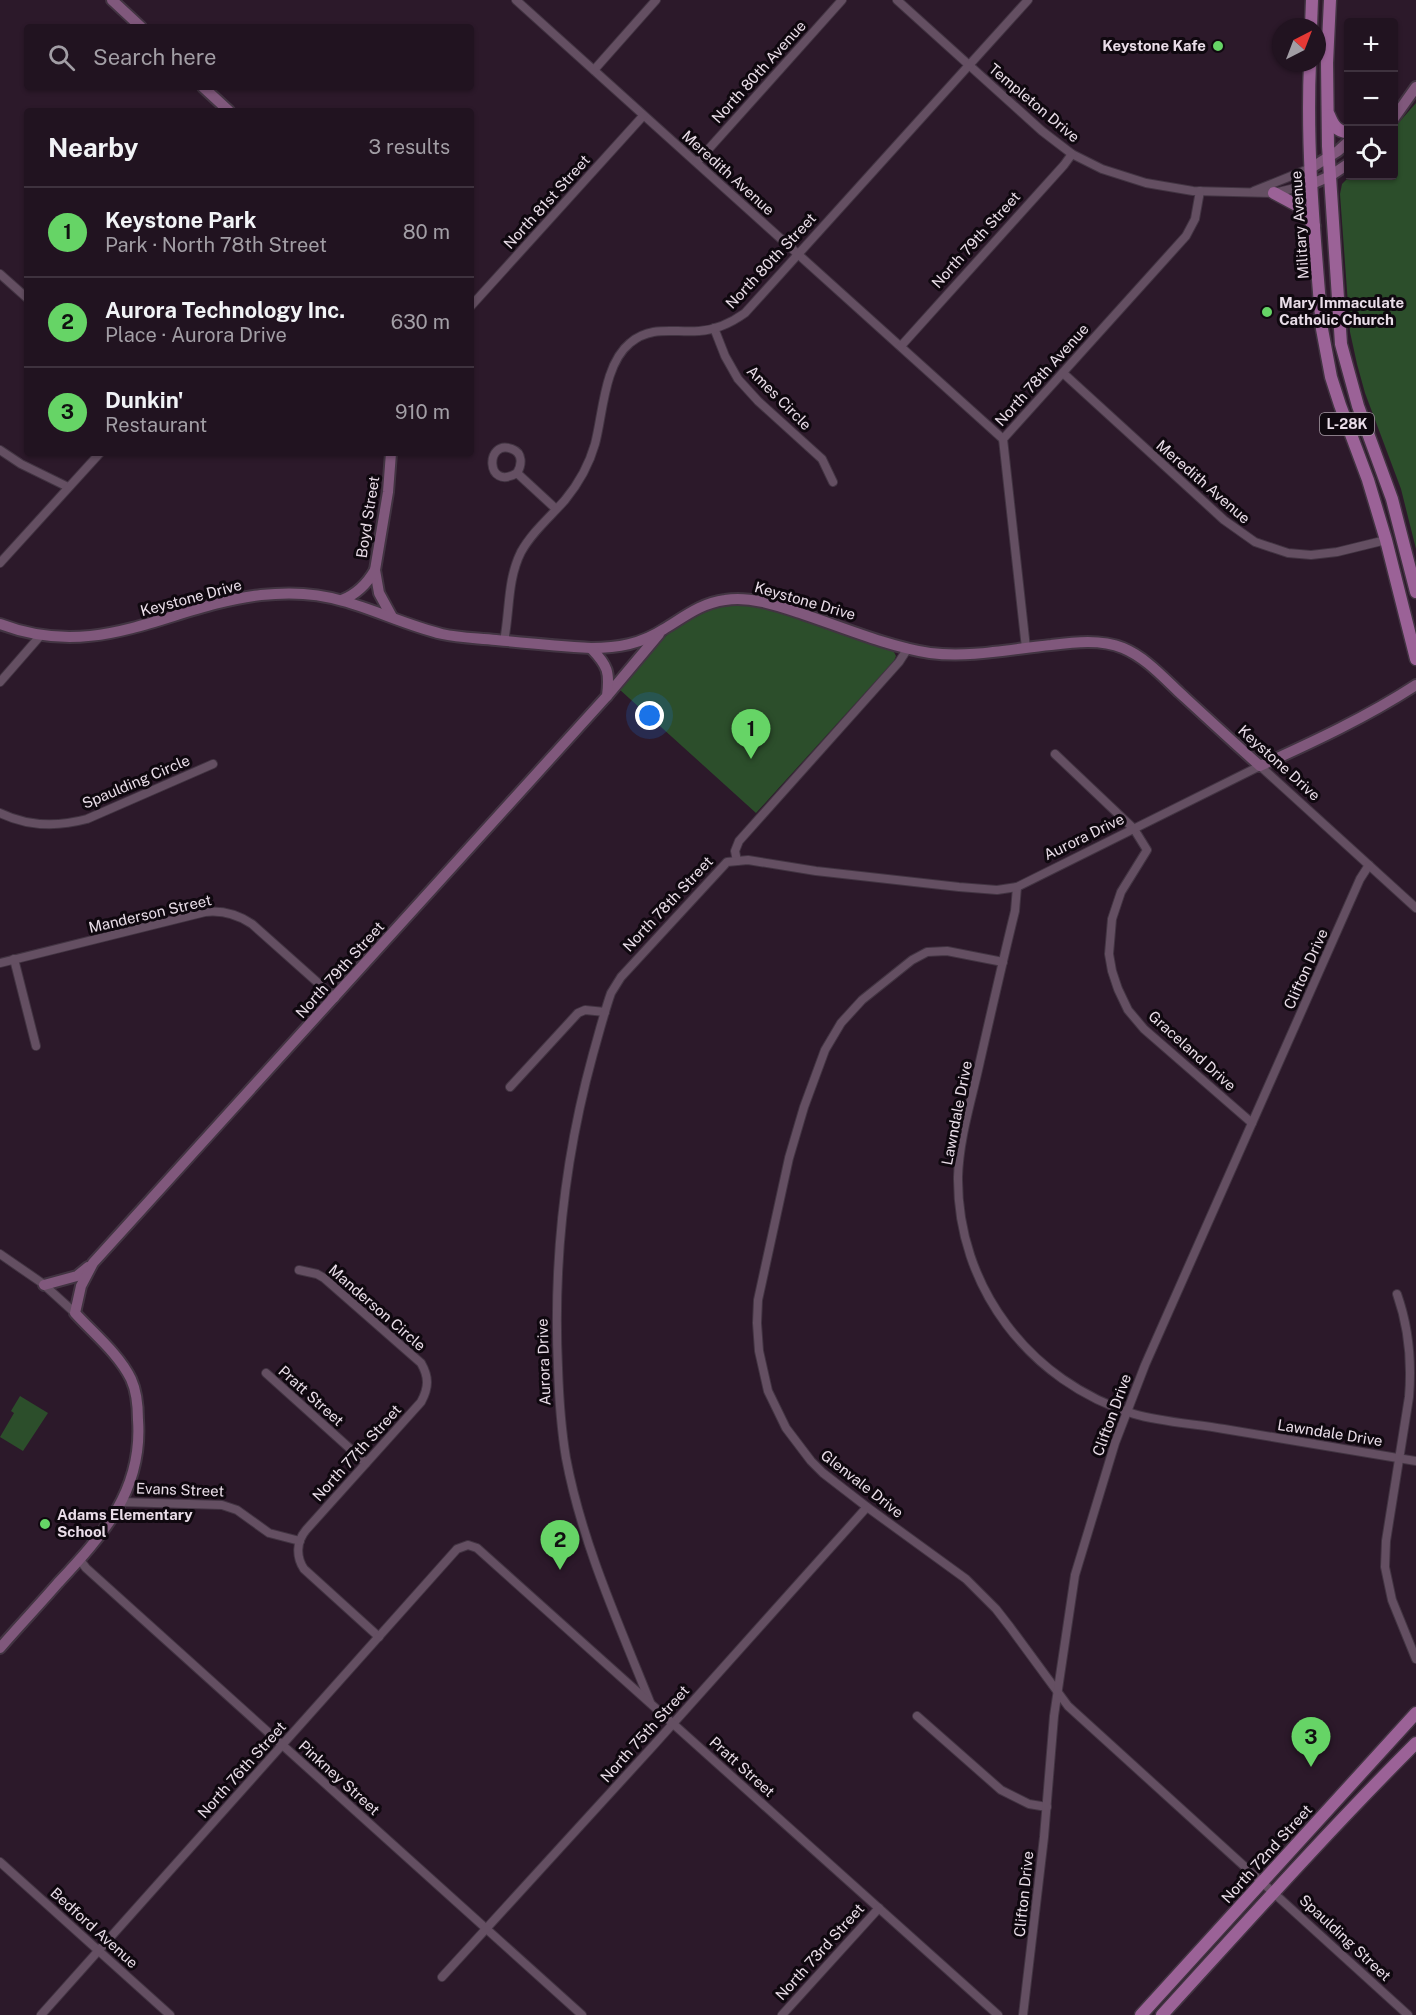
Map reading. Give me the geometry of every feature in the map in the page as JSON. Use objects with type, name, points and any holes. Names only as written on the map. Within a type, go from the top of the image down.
[{"type":"main road","points":[[1311,18],[1312,0]]},
{"type":"main road","name":"L-28K","points":[[1330,0],[1327,63],[1329,176],[1341,344],[1358,406],[1392,500],[1416,592]]},
{"type":"main road","name":"Military Avenue","points":[[1309,72],[1311,168],[1325,353],[1340,405],[1368,480],[1386,540],[1416,659]]},
{"type":"main road","points":[[1328,110],[1333,125],[1344,131]]},
{"type":"main road","points":[[1275,193],[1300,207],[1315,228]]},
{"type":"main road","name":"North 72nd Street","points":[[1141,2015],[1416,1713]]},
{"type":"main road","name":"North 72nd Street","points":[[1162,2015],[1274,1892],[1416,1743]]},
{"type":"street","points":[[112,0],[138,24]]},
{"type":"street","name":"Meredith Avenue","points":[[516,0],[1003,439]]},
{"type":"street","points":[[594,70],[656,0]]},
{"type":"street","name":"North 80th Avenue","points":[[696,162],[842,0]]},
{"type":"street","name":"Templeton Drive","points":[[897,0],[1042,131],[1072,153],[1102,169],[1130,179],[1165,187],[1200,191],[1275,193],[1312,184]]},
{"type":"street","name":"North 80th Street","points":[[504,641],[515,565],[529,540],[575,487],[588,462],[595,444],[611,370],[623,349],[638,336],[647,333],[658,330],[697,331],[714,328],[745,313],[1028,0]]},
{"type":"street","points":[[1398,101],[1416,87]]},
{"type":"street","points":[[1398,112],[1416,87]]},
{"type":"street","points":[[206,90],[226,108]]},
{"type":"street","name":"North 81st Street","points":[[474,303],[643,116]]},
{"type":"street","points":[[1311,168],[1329,158],[1344,145]]},
{"type":"street","name":"North 79th Street","points":[[901,346],[1064,165],[1072,153]]},
{"type":"street","points":[[1312,184],[1344,167]]},
{"type":"street","name":"Templeton Drive","points":[[1248,193],[1311,168]]},
{"type":"street","name":"North 78th Avenue","points":[[1026,648],[1003,439],[1186,236],[1195,219],[1200,191]]},
{"type":"street","points":[[0,274],[24,295]]},
{"type":"street","name":"Ames Circle","points":[[714,328],[725,356],[738,379],[758,401],[822,459],[833,482]]},
{"type":"street","name":"Meredith Avenue","points":[[1063,374],[1224,520],[1255,542],[1278,551],[1311,555],[1337,552],[1386,540]]},
{"type":"street","points":[[0,450],[21,464],[69,487]]},
{"type":"street","points":[[0,563],[97,456]]},
{"type":"street","name":"Boyd Street","points":[[391,456],[388,492],[375,570],[379,593],[392,617]]},
{"type":"street","points":[[517,474],[556,510]]},
{"type":"street","points":[[342,600],[357,592],[375,570]]},
{"type":"street","name":"Keystone Drive","points":[[0,624],[41,635],[74,637],[109,634],[230,601],[261,595],[300,594],[342,600],[415,627],[444,634],[504,641],[610,648],[628,645],[663,630],[705,604],[743,599],[781,607],[908,648],[937,654],[967,655],[1076,642],[1099,642],[1122,647],[1132,652],[1160,674],[1416,908]]},
{"type":"street","name":"North 79th Street","points":[[44,1285],[77,1276],[93,1263],[607,696],[663,630]]},
{"type":"street","points":[[0,682],[41,635]]},
{"type":"street","points":[[591,648],[608,670],[610,679],[607,696]]},
{"type":"street","name":"North 78th Street","points":[[605,1012],[611,993],[621,977],[727,862],[737,861],[735,851],[738,841],[899,662],[908,648]]},
{"type":"street","name":"Aurora Drive","points":[[737,861],[962,887],[997,890],[1017,887],[1324,736],[1416,685]]},
{"type":"street","points":[[1055,754],[1134,829]]},
{"type":"street","name":"Spaulding Circle","points":[[0,813],[34,824],[73,823],[213,764]]},
{"type":"street","name":"Graceland Drive","points":[[1134,829],[1147,850],[1121,892],[1112,919],[1109,954],[1118,989],[1128,1010],[1144,1029],[1252,1123]]},
{"type":"street","name":"Clifton Drive","points":[[1023,2015],[1058,1691],[1068,1610],[1079,1557],[1126,1411],[1359,879],[1369,865]]},
{"type":"street","name":"Lawndale Drive","points":[[1017,887],[1015,911],[960,1153],[959,1200],[967,1245],[976,1273],[1004,1323],[1046,1367],[1092,1397],[1126,1411],[1416,1461]]},
{"type":"street","name":"Manderson Street","points":[[14,959],[204,912],[220,911],[238,916],[252,924],[335,998]]},
{"type":"street","name":"Glenvale Drive","points":[[1003,962],[947,951],[927,952],[912,960],[862,1000],[841,1023],[825,1050],[804,1107],[789,1158],[758,1300],[757,1335],[762,1371],[776,1410],[799,1447],[823,1473],[949,1566],[980,1593],[1010,1627],[1068,1706],[1262,1882]]},
{"type":"street","points":[[0,963],[14,959],[36,1046]]},
{"type":"street","points":[[510,1087],[578,1013],[585,1010],[605,1012]]},
{"type":"street","name":"Aurora Drive","points":[[605,1012],[578,1114],[565,1192],[557,1295],[559,1393],[566,1458],[585,1532],[604,1589],[650,1702]]},
{"type":"street","name":"Evans Street","points":[[0,1254],[44,1285],[75,1313],[132,1380],[137,1397],[139,1435],[137,1453],[127,1491],[121,1502],[222,1505],[237,1510],[269,1533],[300,1541]]},
{"type":"street","name":"North 79th Street","points":[[75,1313],[81,1286],[93,1263]]},
{"type":"street","name":"Manderson Circle","points":[[299,1270],[324,1278],[421,1363],[428,1379]]},
{"type":"street","points":[[1396,1294],[1407,1328],[1411,1373],[1386,1541],[1385,1567],[1392,1600],[1416,1659]]},
{"type":"street","name":"Pratt Street","points":[[266,1373],[366,1463]]},
{"type":"street","name":"North 77th Street","points":[[300,1541],[306,1530],[421,1402],[428,1388],[428,1379]]},
{"type":"street","points":[[0,1648],[102,1534],[121,1502]]},
{"type":"street","name":"North 75th Street","points":[[442,1977],[487,1930],[867,1507]]},
{"type":"street","points":[[300,1541],[298,1553],[304,1569],[379,1637]]},
{"type":"street","name":"Pratt Street","points":[[465,1545],[477,1548],[993,2013]]},
{"type":"street","name":"North 76th Street","points":[[41,2015],[457,1549],[465,1545]]},
{"type":"street","name":"Pinkney Street","points":[[80,1560],[582,2015]]},
{"type":"street","points":[[917,1716],[1001,1790],[1029,1804],[1047,1807]]},
{"type":"street","name":"Bedford Avenue","points":[[0,1862],[170,2015]]},
{"type":"street","name":"Spaulding Street","points":[[1262,1882],[1408,2015]]},
{"type":"street","name":"North 73rd Street","points":[[782,2015],[879,1908]]},
{"type":"green space","points":[[1416,103],[1416,549],[1401,489],[1365,393],[1350,332],[1340,194],[1342,184],[1346,180],[1398,180],[1398,123]]},
{"type":"green space","points":[[738,603],[780,610],[893,650],[896,656],[894,661],[756,813],[619,689],[670,632],[700,613],[717,606]]},
{"type":"green space","points":[[20,1396],[48,1413],[23,1451],[0,1437],[14,1413],[11,1411]]},
{"type":"place","name":"Keystone Kafe","points":[[1218,46]]},
{"type":"place","name":"Mary Immaculate Catholic Church","points":[[1267,312]]},
{"type":"place","name":"Keystone Park","points":[[751,759]]},
{"type":"place","name":"Adams Elementary School","points":[[45,1524]]},
{"type":"place","name":"Aurora Technology Inc.","points":[[560,1570]]},
{"type":"place","name":"Dunkin'","points":[[1311,1767]]}]
